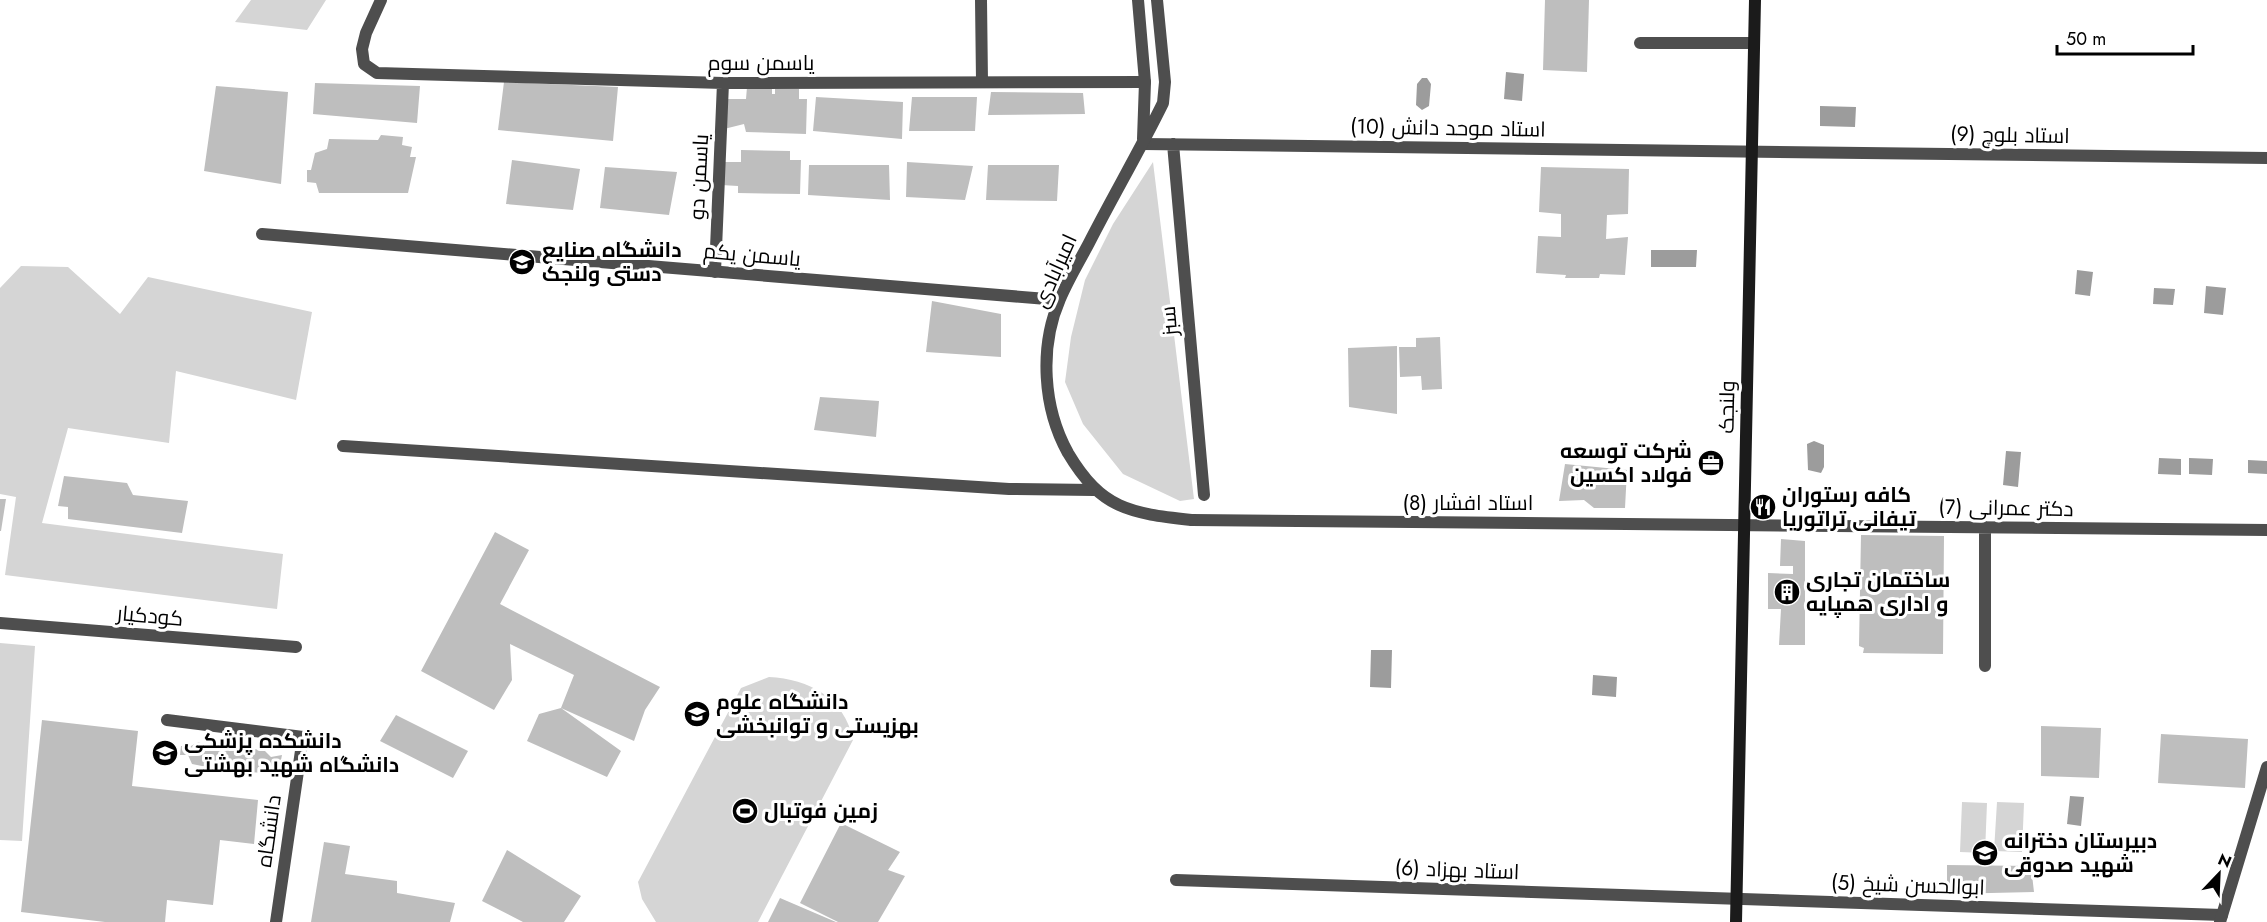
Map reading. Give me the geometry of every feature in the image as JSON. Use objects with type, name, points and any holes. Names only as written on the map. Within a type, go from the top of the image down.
[{"type":"main road","name":"ولنجک","points":[[1736,922],[1755,0]]},
{"type":"street","name":"یاسمن سوم","points":[[381,0],[362,49],[364,63],[377,73],[723,83],[1165,82]]},
{"type":"street","points":[[981,0],[982,81]]},
{"type":"street","name":"امیرآبادی","points":[[1138,0],[1145,82],[1143,144]]},
{"type":"street","name":"امیرآبادی","points":[[1157,0],[1165,82],[1163,103],[1059,300],[1048,351],[1048,394],[1052,418],[1067,450],[1094,490],[1117,506],[1138,513],[1192,520]]},
{"type":"street","points":[[1640,43],[1754,43]]},
{"type":"street","name":"یاسمن دو","points":[[714,272],[723,83]]},
{"type":"street","name":"استاد موحد دانش (10)","points":[[1143,144],[1752,152]]},
{"type":"street","name":"سبز","points":[[1173,144],[1204,495]]},
{"type":"street","name":"استاد بلوچ (9)","points":[[1752,152],[2267,158]]},
{"type":"street","name":"یاسمن یکم","points":[[262,234],[1059,300]]},
{"type":"street","points":[[343,446],[1009,489],[1094,490]]},
{"type":"street","name":"استاد افشار (8)","points":[[1192,520],[1744,525]]},
{"type":"street","name":"دکتر عمرانی (7)","points":[[1744,525],[2267,530]]},
{"type":"street","points":[[1985,527],[1985,666]]},
{"type":"street","name":"کودکیار","points":[[0,623],[296,647]]},
{"type":"street","name":"دانشگاه","points":[[167,720],[303,737],[276,922]]},
{"type":"street","points":[[2221,918],[2267,767]]},
{"type":"street","name":"استاد بهزاد (6)","points":[[1176,880],[1736,898]]},
{"type":"street","name":"ابوالحسن شیخ (5)","points":[[1736,898],[2221,918]]},
{"type":"shaded area","points":[[251,0],[326,0],[307,30],[235,22]]},
{"type":"shaded area","points":[[1506,72],[1524,74],[1522,101],[1504,99]]},
{"type":"shaded area","points":[[1422,78],[1427,78],[1431,84],[1429,106],[1422,110],[1416,105],[1417,84]]},
{"type":"shaded area","points":[[1820,106],[1856,107],[1855,127],[1820,126]]},
{"type":"shaded area","points":[[1153,162],[1194,499],[1180,501],[1123,474],[1083,424],[1065,382],[1071,337],[1085,280],[1113,224]]},
{"type":"shaded area","points":[[1651,250],[1697,250],[1696,267],[1651,267]]},
{"type":"shaded area","points":[[21,266],[68,267],[120,314],[148,277],[312,312],[296,400],[176,371],[169,443],[68,428],[42,523],[283,554],[277,609],[5,575],[16,497],[0,494],[0,288]]},
{"type":"shaded area","points":[[2077,270],[2093,272],[2090,296],[2075,294]]},
{"type":"shaded area","points":[[2206,286],[2226,288],[2223,315],[2204,313]]},
{"type":"shaded area","points":[[2154,288],[2175,289],[2173,305],[2153,304]]},
{"type":"shaded area","points":[[1814,441],[1824,445],[1824,467],[1821,473],[1808,470],[1807,444]]},
{"type":"shaded area","points":[[2006,451],[2021,452],[2018,487],[2003,485]]},
{"type":"shaded area","points":[[2159,458],[2181,459],[2181,475],[2158,474]]},
{"type":"shaded area","points":[[2189,458],[2213,459],[2212,475],[2189,474]]},
{"type":"shaded area","points":[[2248,460],[2267,461],[2267,474],[2248,473]]},
{"type":"shaded area","points":[[0,643],[35,646],[22,841],[0,840]]},
{"type":"shaded area","points":[[1371,650],[1392,650],[1391,688],[1370,687]]},
{"type":"shaded area","points":[[1593,675],[1617,677],[1616,697],[1592,695]]},
{"type":"shaded area","name":"زمین فوتبال","points":[[769,677],[798,682],[823,694],[842,713],[849,725],[853,740],[758,922],[656,922],[642,899],[638,882],[741,688]]},
{"type":"shaded area","points":[[2070,796],[2084,797],[2081,826],[2067,824]]},
{"type":"shaded area","points":[[1962,802],[1987,803],[1985,853],[1960,852]]},
{"type":"shaded area","points":[[1997,802],[2024,803],[2022,852],[1994,851]]},
{"type":"building","points":[[1545,0],[1589,0],[1587,72],[1543,70]]},
{"type":"building","points":[[504,82],[618,87],[613,141],[498,130]]},
{"type":"building","points":[[315,83],[420,86],[417,123],[313,114]]},
{"type":"building","points":[[216,86],[288,92],[281,184],[204,171]]},
{"type":"building","points":[[747,87],[772,87],[772,94],[775,94],[775,89],[799,89],[799,99],[807,99],[806,134],[746,132],[744,124],[724,129],[725,99],[746,99]]},
{"type":"building","points":[[991,92],[1083,93],[1085,114],[988,115]]},
{"type":"building","points":[[816,97],[903,102],[902,139],[813,131]]},
{"type":"building","points":[[912,97],[977,97],[975,131],[909,131]]},
{"type":"building","points":[[381,135],[403,137],[402,145],[412,147],[410,157],[416,157],[408,193],[319,193],[316,183],[307,182],[307,170],[311,170],[315,153],[327,149],[329,139],[378,140]]},
{"type":"building","points":[[741,150],[790,151],[790,160],[801,160],[800,194],[738,193],[738,186],[721,185],[721,162],[741,162]]},
{"type":"building","points":[[512,160],[580,169],[573,210],[506,204]]},
{"type":"building","points":[[907,162],[973,166],[965,200],[906,197]]},
{"type":"building","points":[[809,165],[889,165],[890,200],[808,195]]},
{"type":"building","points":[[988,165],[1059,165],[1057,201],[986,200]]},
{"type":"building","points":[[605,167],[677,172],[669,215],[600,208]]},
{"type":"building","points":[[1541,167],[1629,169],[1628,214],[1607,215],[1606,239],[1628,237],[1625,275],[1600,274],[1599,278],[1565,278],[1566,275],[1536,273],[1538,236],[1561,237],[1561,214],[1539,212]]},
{"type":"building","points":[[932,301],[1001,314],[1001,357],[926,352]]},
{"type":"building","points":[[1440,337],[1442,389],[1422,390],[1421,376],[1400,377],[1399,347],[1416,347],[1416,338]]},
{"type":"building","points":[[1397,346],[1397,414],[1349,407],[1348,348]]},
{"type":"building","points":[[820,397],[879,401],[876,437],[814,430]]},
{"type":"building","points":[[1565,464],[1627,470],[1625,508],[1594,508],[1584,500],[1559,501]]},
{"type":"building","points":[[64,476],[127,483],[133,495],[188,501],[182,533],[68,519],[68,507],[58,506]]},
{"type":"building","points":[[0,499],[6,499],[1,531],[0,531]]},
{"type":"building","points":[[495,532],[529,550],[500,604],[660,687],[645,710],[634,741],[561,708],[574,675],[510,644],[512,680],[494,710],[421,671]]},
{"type":"building","points":[[1861,535],[1944,536],[1943,654],[1863,653],[1864,648],[1859,646]]},
{"type":"building","name":"ساختمان تجاری و اداری همپایه","points":[[1781,539],[1805,541],[1805,645],[1779,645],[1781,609],[1768,609],[1768,573],[1793,574],[1793,566],[1780,566]]},
{"type":"building","points":[[561,708],[621,751],[607,777],[527,741],[539,714]]},
{"type":"building","points":[[396,715],[468,751],[453,778],[380,741]]},
{"type":"building","points":[[42,720],[138,731],[132,786],[258,800],[254,844],[220,840],[213,905],[167,900],[165,922],[105,922],[21,912]]},
{"type":"building","points":[[2041,726],[2101,728],[2099,778],[2041,776]]},
{"type":"building","points":[[2161,734],[2248,739],[2245,788],[2158,783]]},
{"type":"building","points":[[198,742],[216,749],[235,747],[246,754],[254,749],[265,751],[271,757],[282,755],[278,775],[273,768],[267,767],[262,773],[250,772],[243,764],[238,770],[224,768],[219,761],[212,761],[207,767],[192,764],[188,755],[180,755],[181,746],[191,746]]},
{"type":"building","points":[[841,823],[900,852],[888,870],[905,876],[878,922],[838,922],[800,903]]},
{"type":"building","points":[[324,842],[350,846],[345,874],[397,881],[397,893],[455,903],[450,922],[311,922]]},
{"type":"building","points":[[507,850],[581,896],[564,922],[523,922],[482,901]]},
{"type":"building","points":[[1947,865],[2031,866],[2034,892],[1947,894]]},
{"type":"building","points":[[780,898],[836,922],[768,922]]},
{"type":"place","name":"دانشگاه صنایع دستى ولنجک","points":[[522,262]]},
{"type":"place","name":"شرکت توسعه فولاد اکسین","points":[[1711,463]]},
{"type":"place","name":"کافه رستوران تیفانی تراتوریا","points":[[1763,507]]},
{"type":"place","name":"ساختمان تجاری و اداری همپایه","points":[[1787,592]]},
{"type":"place","name":"دانشگاه علوم بهزیستی و توانبخشی","points":[[697,714]]},
{"type":"place","name":"دانشکده پزشکی دانشگاه شهید بهشتی","points":[[165,753]]},
{"type":"place","name":"زمین فوتبال","points":[[745,811]]},
{"type":"place","name":"دبیرستان دخترانه شهید صدوقی","points":[[1985,853]]}]
